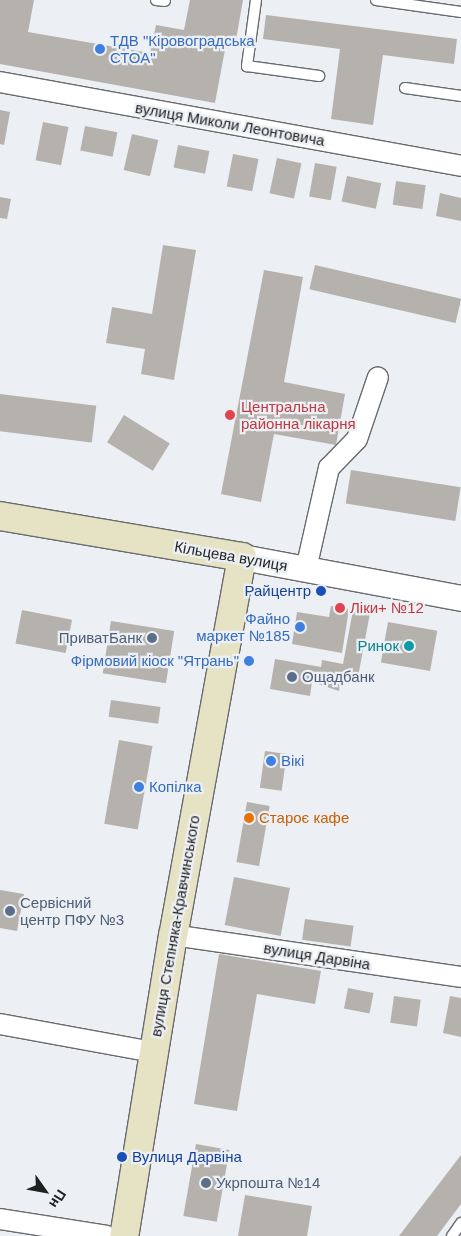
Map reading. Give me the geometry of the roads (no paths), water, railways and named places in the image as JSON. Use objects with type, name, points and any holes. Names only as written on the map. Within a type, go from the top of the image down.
[{"type":"main road","name":"Кільцева вулиця","points":[[0,516],[242,557]]},
{"type":"main road","name":"вулиця Степняка-Кравчинського","points":[[124,1236],[152,1052],[242,557]]},
{"type":"street","name":"вулиця Миколи Леонтовича","points":[[0,82],[461,166]]},
{"type":"street","points":[[306,569],[329,468],[357,440],[378,377]]},
{"type":"street","name":"Кільцева вулиця","points":[[242,557],[461,598]]},
{"type":"street","name":"вулиця Дарвіна","points":[[173,934],[461,977]]},
{"type":"street","points":[[0,1024],[152,1052]]},
{"type":"street","points":[[0,1219],[107,1236]]},
{"type":"lane","points":[[256,0],[247,66],[319,76]]},
{"type":"lane","points":[[376,0],[461,12]]},
{"type":"lane","points":[[405,88],[461,96]]},
{"type":"lane","points":[[452,1236],[461,1223]]},
{"type":"place","name":"ТДВ \"Кіровоградська СТОА\"","points":[[100,49]]},
{"type":"place","name":"Центральна районна лікарня","points":[[230,415]]},
{"type":"place","name":"Райцентр","points":[[321,591]]},
{"type":"place","name":"Ліки+ №12","points":[[340,608]]},
{"type":"place","name":"Файно маркет №185","points":[[300,627]]},
{"type":"place","name":"ПриватБанк","points":[[152,638]]},
{"type":"place","name":"Ринок","points":[[409,646]]},
{"type":"place","name":"Фірмовий кіоск \"Ятрань\"","points":[[249,661]]},
{"type":"place","name":"Ощадбанк","points":[[292,677]]},
{"type":"place","name":"Вікі","points":[[271,761]]},
{"type":"place","name":"Копілка","points":[[139,787]]},
{"type":"place","name":"Староє кафе","points":[[249,818]]},
{"type":"place","name":"Сервісний центр ПФУ №3","points":[[10,911]]},
{"type":"place","name":"Вулиця Дарвіна","points":[[122,1157]]},
{"type":"place","name":"Укрпошта №14","points":[[206,1183]]}]
